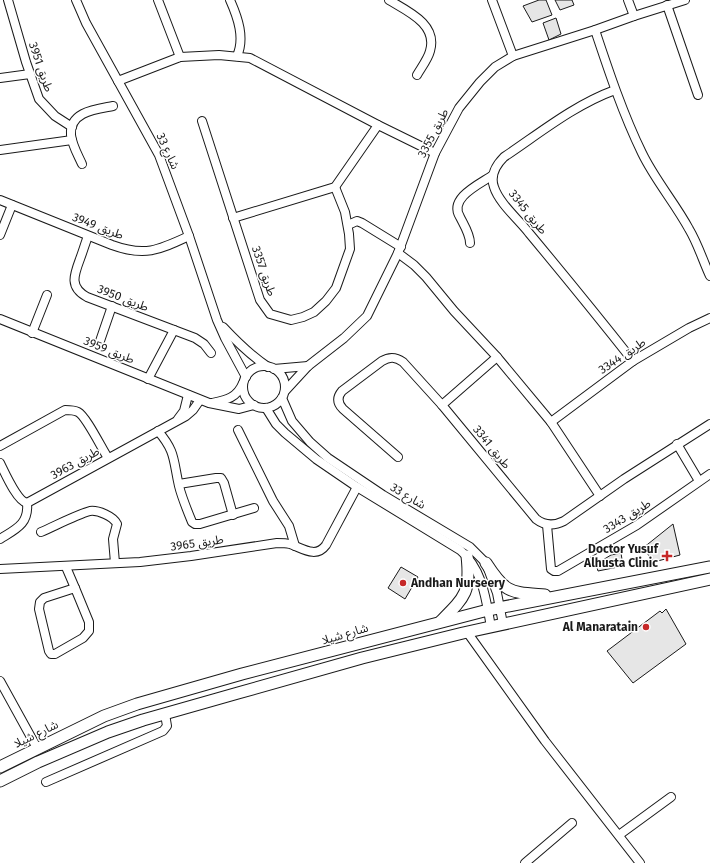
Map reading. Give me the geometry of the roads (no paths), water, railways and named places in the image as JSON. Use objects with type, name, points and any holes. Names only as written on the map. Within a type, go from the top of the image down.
[{"type":"main road","points":[[441,621],[464,597],[468,577],[467,556]]},
{"type":"main road","points":[[486,564],[500,583],[509,590],[518,593],[560,596]]},
{"type":"main road","name":"شارع شيلا","points":[[0,767],[104,716],[137,704],[242,674],[488,610],[710,567]]},
{"type":"main road","points":[[0,781],[38,762],[108,732],[165,714],[362,658],[467,632],[710,578]]},
{"type":"street","name":"طريق 3951","points":[[8,0],[39,99],[54,116],[72,127]]},
{"type":"street","name":"شارع 33","points":[[76,0],[86,23],[159,155],[189,236],[217,320],[244,380]]},
{"type":"street","points":[[158,0],[180,57]]},
{"type":"street","points":[[230,0],[240,30],[239,50],[237,56]]},
{"type":"street","points":[[390,0],[418,17],[427,27],[431,39],[431,51],[417,75]]},
{"type":"street","points":[[492,0],[513,56]]},
{"type":"street","points":[[628,0],[634,16]]},
{"type":"street","name":"طريق 3355","points":[[283,394],[308,366],[344,338],[367,316],[399,250],[435,153],[459,108],[480,82],[495,67],[513,56],[685,0]]},
{"type":"street","points":[[667,5],[698,95]]},
{"type":"street","points":[[595,30],[615,90],[642,154],[656,179],[690,230],[710,276]]},
{"type":"street","points":[[118,81],[180,57],[219,55],[250,58],[435,153]]},
{"type":"street","points":[[0,78],[30,74]]},
{"type":"street","points":[[470,243],[470,238],[457,212],[457,203],[462,196],[493,175],[499,162],[504,157],[579,106],[596,97],[615,90]]},
{"type":"street","points":[[82,164],[72,140],[71,133],[75,121],[84,113],[113,106]]},
{"type":"street","name":"طريق 3357","points":[[202,121],[260,300],[270,314],[291,320],[303,318],[314,312],[326,301],[336,288],[350,249],[348,225],[345,212],[335,187]]},
{"type":"street","points":[[233,218],[335,187],[378,125]]},
{"type":"street","points":[[0,150],[72,140]]},
{"type":"street","name":"طريق 3345","points":[[493,175],[492,180],[494,188],[503,203],[525,227],[633,361]]},
{"type":"street","name":"طريق 3949","points":[[0,200],[121,248],[148,251],[165,247],[189,236]]},
{"type":"street","points":[[0,235],[12,205]]},
{"type":"street","points":[[348,225],[356,221],[362,223],[399,250],[426,277],[454,311],[497,357],[551,422],[600,496]]},
{"type":"street","name":"طريق 3950","points":[[88,236],[74,274],[75,285],[82,294],[200,341],[211,353]]},
{"type":"street","points":[[32,333],[47,295]]},
{"type":"street","points":[[100,341],[112,306]]},
{"type":"street","name":"طريق 3344","points":[[551,422],[633,361],[689,328],[710,318]]},
{"type":"street","name":"طريق 3959","points":[[0,319],[188,396],[209,403],[239,409],[254,405]]},
{"type":"street","name":"شارع 33","points":[[217,320],[238,344],[253,357],[271,368]]},
{"type":"street","points":[[148,379],[174,330]]},
{"type":"street","name":"طريق 3341","points":[[398,457],[340,406],[338,400],[340,393],[382,361],[392,357],[403,362],[442,405],[536,519],[547,525]]},
{"type":"street","points":[[442,405],[497,357]]},
{"type":"street","points":[[209,403],[232,398],[237,394],[250,372],[255,368],[261,366],[271,368],[308,366]]},
{"type":"street","points":[[244,380],[245,396],[249,401],[260,408],[273,406],[278,403],[283,394],[285,385],[280,373],[271,368]]},
{"type":"street","name":"شارع 33","points":[[283,394],[292,421],[310,442],[328,458],[383,495],[470,547],[486,564],[497,593],[502,624]]},
{"type":"street","points":[[178,420],[184,411],[188,396]]},
{"type":"street","name":"طريق 3963","points":[[27,503],[178,420],[189,413],[200,400]]},
{"type":"street","name":"شارع 33","points":[[266,408],[276,424],[316,459],[358,487],[460,550],[467,556],[480,578],[491,627]]},
{"type":"street","points":[[0,446],[61,412],[69,410],[78,412],[84,418],[108,458]]},
{"type":"street","points":[[547,525],[553,525],[564,521],[677,444],[710,424]]},
{"type":"street","points":[[238,430],[273,501],[289,526],[295,546]]},
{"type":"street","points":[[158,431],[166,440],[173,453],[179,484],[192,522],[195,524],[200,524],[254,508]]},
{"type":"street","points":[[677,444],[699,481]]},
{"type":"street","points":[[0,463],[19,498],[24,503],[27,503],[27,514],[24,522],[0,539]]},
{"type":"street","name":"طريق 3343","points":[[547,525],[551,569],[558,571],[637,525],[710,474]]},
{"type":"street","points":[[179,484],[221,478],[224,483],[233,515]]},
{"type":"street","name":"طريق 3965","points":[[0,569],[66,567],[178,558],[277,543],[295,546],[313,553],[324,548],[358,487]]},
{"type":"street","points":[[41,532],[90,511],[101,513],[112,518],[117,524],[113,539],[115,563]]},
{"type":"street","points":[[66,567],[75,588],[89,622],[89,631],[83,638],[55,654],[51,654],[49,651],[39,604],[44,598],[75,588]]},
{"type":"street","points":[[467,632],[545,741],[640,863]]},
{"type":"street","points":[[0,681],[37,748]]},
{"type":"street","points":[[46,782],[163,732],[167,726],[165,714]]},
{"type":"street","points":[[619,835],[671,797]]},
{"type":"street","points":[[525,863],[572,823]]},
{"type":"place","name":"Doctor Yusuf Alhusta Clinic","points":[[667,556]]},
{"type":"place","name":"Andhan Nurseery","points":[[403,583]]},
{"type":"place","name":"Al Manaratain","points":[[646,627]]}]
